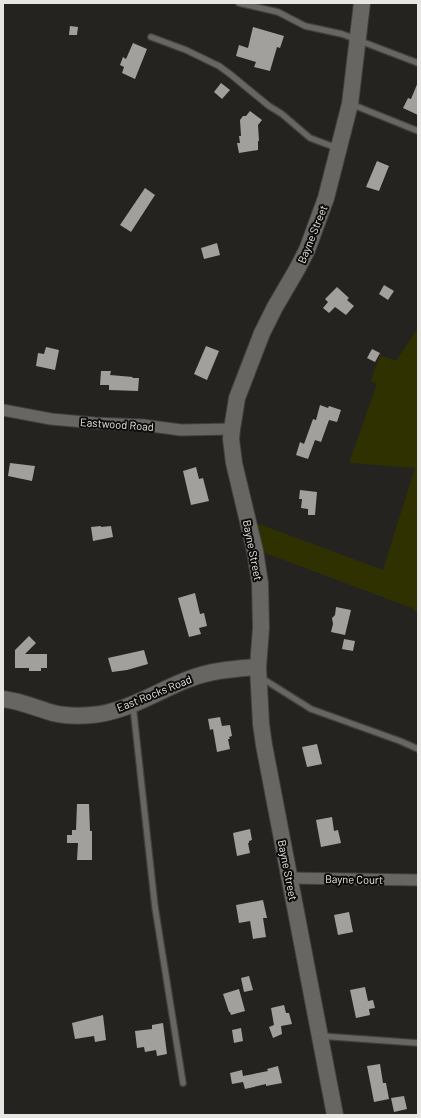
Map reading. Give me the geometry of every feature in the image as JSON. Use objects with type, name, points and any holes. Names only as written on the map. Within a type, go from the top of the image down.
[{"type":"street","name":"Bayne Street","points":[[336,1115],[264,745],[260,718],[258,671],[261,628],[260,583],[255,551],[234,463],[231,439],[237,398],[262,333],[299,266],[318,223],[326,198],[350,104],[362,3]]},
{"type":"street","name":"Eastwood Road","points":[[3,410],[51,419],[143,425],[181,430],[232,428]]},
{"type":"street","name":"East Rocks Road","points":[[3,699],[55,713],[81,715],[95,714],[132,704],[204,673],[230,668],[258,671]]},
{"type":"street","name":"Bayne Court","points":[[290,878],[418,880]]},
{"type":"lane","points":[[239,3],[278,12],[305,26],[342,34],[418,63]]},
{"type":"lane","points":[[151,37],[186,50],[219,66],[269,106],[282,114],[310,138],[339,149]]},
{"type":"lane","points":[[350,104],[418,131]]},
{"type":"lane","points":[[258,671],[311,709],[418,749]]},
{"type":"lane","points":[[132,704],[155,907],[183,1083]]},
{"type":"lane","points":[[320,1036],[418,1043]]},
{"type":"green space","points":[[418,328],[418,613],[412,608],[260,551],[256,523],[383,570],[415,468],[349,463],[377,384],[371,381],[380,355],[396,361]]},
{"type":"building","points":[[70,26],[78,27],[77,35],[69,35]]},
{"type":"building","points":[[253,27],[284,36],[280,48],[277,47],[270,71],[254,67],[256,62],[236,56],[239,45],[248,48]]},
{"type":"building","points":[[133,43],[147,49],[135,79],[122,73],[124,67],[120,65],[123,57],[126,59]]},
{"type":"building","points":[[418,82],[418,115],[403,108],[408,98],[411,99]]},
{"type":"building","points":[[221,83],[230,90],[222,99],[214,92]]},
{"type":"building","points":[[250,111],[262,120],[258,125],[258,150],[239,153],[237,143],[240,143],[239,136],[241,136],[240,120]]},
{"type":"building","points":[[377,161],[389,166],[379,191],[366,187]]},
{"type":"building","points":[[145,188],[155,195],[131,232],[120,225]]},
{"type":"building","points":[[217,243],[220,255],[204,259],[201,248]]},
{"type":"building","points":[[384,285],[394,291],[388,300],[379,294]]},
{"type":"building","points":[[337,287],[349,298],[347,300],[354,306],[346,315],[335,307],[329,313],[323,308],[328,302],[325,299]]},
{"type":"building","points":[[206,346],[219,351],[207,380],[194,374]]},
{"type":"building","points":[[46,347],[59,350],[55,370],[36,366],[38,353],[44,354]]},
{"type":"building","points":[[372,349],[380,353],[375,362],[367,358]]},
{"type":"building","points":[[101,371],[111,371],[110,375],[139,378],[138,391],[109,390],[109,385],[100,385]]},
{"type":"building","points":[[320,405],[341,410],[337,422],[329,420],[321,442],[315,440],[308,459],[296,455],[300,442],[304,444],[313,419],[316,420]]},
{"type":"building","points":[[10,463],[35,466],[32,481],[8,476]]},
{"type":"building","points":[[196,467],[199,479],[203,478],[209,501],[191,505],[183,471]]},
{"type":"building","points":[[300,490],[317,492],[315,515],[308,515],[308,509],[301,508],[302,499],[299,499]]},
{"type":"building","points":[[111,526],[113,537],[93,541],[91,527]]},
{"type":"building","points":[[195,593],[200,614],[204,613],[207,626],[199,628],[201,634],[189,637],[178,598]]},
{"type":"building","points":[[336,607],[351,610],[345,635],[331,632],[333,624],[332,618],[335,615]]},
{"type":"building","points":[[29,636],[36,643],[25,654],[47,654],[47,668],[41,668],[41,671],[29,671],[29,668],[15,668],[15,650]]},
{"type":"building","points":[[344,639],[355,641],[353,651],[342,649]]},
{"type":"building","points":[[144,650],[148,664],[127,670],[112,672],[108,658]]},
{"type":"building","points":[[220,717],[222,726],[230,725],[232,736],[228,739],[230,749],[217,752],[213,729],[210,730],[208,719]]},
{"type":"building","points":[[317,744],[322,764],[307,767],[302,747]]},
{"type":"building","points":[[77,804],[89,804],[90,831],[92,831],[92,860],[77,860],[78,843],[67,843],[67,835],[72,835],[72,830],[76,830]]},
{"type":"building","points":[[332,817],[334,831],[338,830],[341,843],[321,847],[316,820]]},
{"type":"building","points":[[250,829],[252,840],[248,843],[250,853],[237,856],[233,833]]},
{"type":"building","points":[[263,900],[267,918],[263,918],[266,937],[253,939],[250,921],[239,923],[236,905]]},
{"type":"building","points":[[349,912],[353,932],[338,935],[334,915]]},
{"type":"building","points":[[249,976],[253,990],[244,992],[241,978]]},
{"type":"building","points":[[365,987],[368,1001],[373,1000],[375,1008],[369,1009],[370,1015],[356,1018],[350,990]]},
{"type":"building","points":[[239,989],[245,1011],[231,1015],[223,994]]},
{"type":"building","points":[[284,1005],[286,1013],[289,1013],[292,1024],[281,1026],[282,1034],[273,1038],[269,1027],[274,1025],[271,1008]]},
{"type":"building","points":[[103,1015],[106,1040],[95,1042],[94,1036],[75,1039],[72,1023]]},
{"type":"building","points":[[163,1023],[167,1054],[157,1056],[156,1050],[145,1052],[144,1047],[137,1048],[135,1031],[152,1029],[152,1025]]},
{"type":"building","points":[[241,1028],[243,1041],[234,1043],[232,1030]]},
{"type":"building","points":[[380,1064],[383,1083],[386,1083],[389,1099],[374,1102],[367,1066]]},
{"type":"building","points":[[278,1066],[282,1083],[266,1086],[266,1084],[245,1089],[243,1082],[232,1084],[230,1073],[242,1070],[243,1076],[268,1071],[267,1069]]},
{"type":"building","points":[[404,1096],[407,1109],[394,1112],[391,1098]]}]
